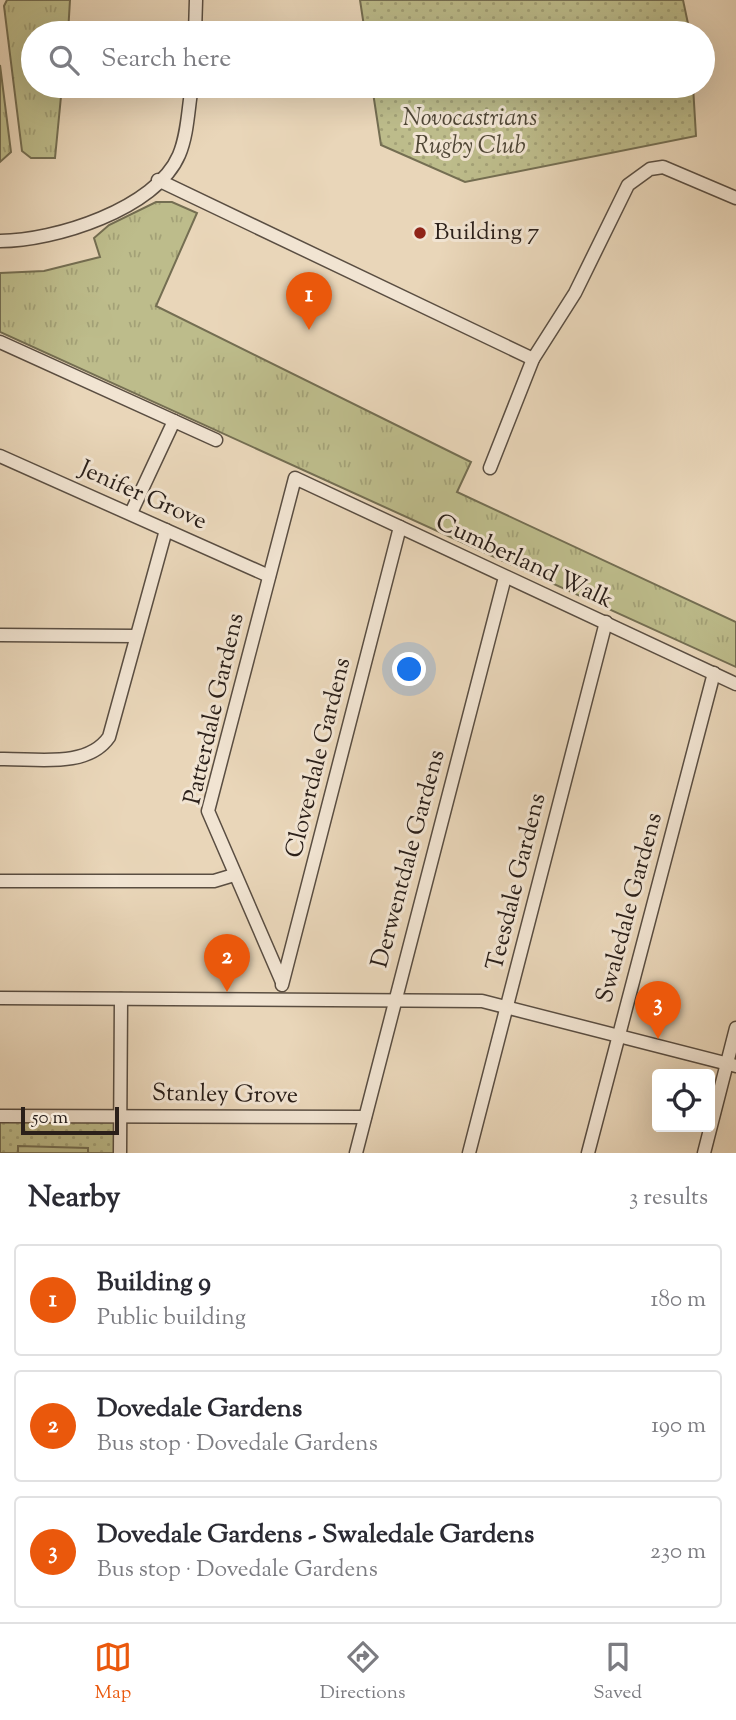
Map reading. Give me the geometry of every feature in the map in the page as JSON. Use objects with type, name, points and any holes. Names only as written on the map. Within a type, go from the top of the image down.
[{"type":"street","points":[[195,21],[196,0]]},
{"type":"street","points":[[0,241],[88,225],[140,198],[178,156],[190,98]]},
{"type":"street","points":[[490,468],[533,359],[575,293],[628,185],[650,169],[663,167],[736,198]]},
{"type":"street","points":[[158,180],[533,359]]},
{"type":"street","points":[[0,342],[216,440]]},
{"type":"street","points":[[131,513],[173,421]]},
{"type":"street","name":"Jenifer Grove","points":[[0,456],[269,576]]},
{"type":"street","name":"Cumberland Walk","points":[[295,478],[736,684]]},
{"type":"street","name":"Patterdale Gardens","points":[[282,982],[209,818],[209,804],[295,478]]},
{"type":"street","name":"Cloverdale Gardens","points":[[278,999],[400,527]]},
{"type":"street","points":[[0,759],[74,758],[89,756],[101,749],[109,737],[166,530]]},
{"type":"street","name":"Derwentdale Gardens","points":[[356,1153],[505,577]]},
{"type":"street","name":"Teesdale Gardens","points":[[469,1153],[606,622]]},
{"type":"street","points":[[0,635],[135,636]]},
{"type":"street","name":"Swaledale Gardens","points":[[588,1153],[714,673]]},
{"type":"street","points":[[0,881],[214,881],[234,875]]},
{"type":"street","points":[[0,998],[482,1001],[731,1065]]},
{"type":"street","points":[[120,1153],[121,999]]},
{"type":"street","points":[[704,1153],[731,1065],[736,1028]]},
{"type":"street","name":"Stanley Grove","points":[[0,1115],[365,1117]]},
{"type":"green space","points":[[7,0],[70,0],[69,21],[21,21],[21,98],[61,98],[55,158],[31,158],[22,151],[4,6]]},
{"type":"green space","name":"Novocastrians Rugby Club","points":[[360,0],[683,0],[687,21],[363,21]]},
{"type":"green space","points":[[0,65],[11,152],[0,162]]},
{"type":"green space","name":"Novocastrians Rugby Club","points":[[374,98],[694,98],[696,136],[465,182],[381,145]]},
{"type":"green space","points":[[156,202],[172,202],[197,213],[156,306],[471,462],[457,492],[736,622],[736,667],[0,332],[0,273],[44,271],[100,257],[94,238],[109,225]]},
{"type":"green space","points":[[115,1121],[115,1153],[0,1153],[0,1122]]},
{"type":"green space","points":[[18,1146],[88,1148],[88,1153],[18,1153]]},
{"type":"place","name":"Building 7","points":[[420,233]]},
{"type":"place","name":"Building 9","points":[[309,330]]},
{"type":"place","name":"Dovedale Gardens","points":[[227,992]]},
{"type":"place","name":"Dovedale Gardens - Swaledale Gardens","points":[[658,1039]]}]
